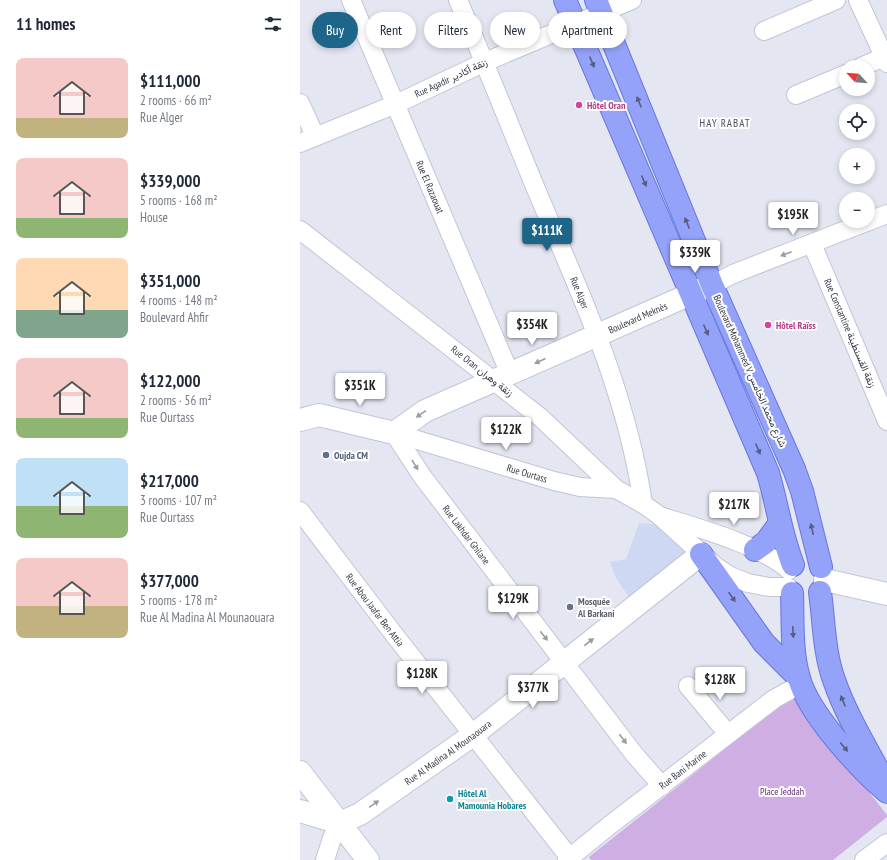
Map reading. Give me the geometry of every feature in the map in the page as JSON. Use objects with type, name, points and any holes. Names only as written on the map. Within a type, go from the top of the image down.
[{"type":"main road","points":[[565,0],[570,12]]},
{"type":"main road","name":"Boulevard Mohammed V شارع محمد الخامس","points":[[599,7],[712,285],[794,469],[802,491],[822,580],[828,654],[834,680],[852,723],[887,785]]},
{"type":"main road","points":[[586,48],[658,213],[690,294],[768,473],[785,545],[790,579],[795,655],[800,681]]},
{"type":"main road","points":[[755,550],[766,542],[780,523]]},
{"type":"main road","points":[[701,554],[764,643],[800,681],[818,716],[866,773],[887,792]]},
{"type":"main road","points":[[809,560],[822,580],[815,596],[803,598],[790,579],[800,561],[809,560]]},
{"type":"street","name":"Rue El Razaouat","points":[[351,0],[396,104],[502,377]]},
{"type":"street","name":"Rue Alger","points":[[458,0],[485,62],[529,172],[599,335],[627,424],[637,465],[643,504]]},
{"type":"street","name":"Rue Agadir زنقة أكادير","points":[[599,7],[632,0]]},
{"type":"street","points":[[764,31],[836,0]]},
{"type":"street","points":[[858,0],[881,34],[886,60],[875,63]]},
{"type":"street","name":"Rue Agadir زنقة أكادير","points":[[308,139],[396,104],[485,62],[548,36]]},
{"type":"street","points":[[796,95],[839,77]]},
{"type":"street","points":[[300,103],[308,139]]},
{"type":"street","name":"Boulevard Meknès","points":[[394,433],[425,411],[712,285],[733,274],[887,214]]},
{"type":"street","name":"Rue Oran زنقة وهران","points":[[300,230],[502,377],[540,417],[616,489],[643,504],[660,516]]},
{"type":"street","name":"Rue Constantine زنقة القسنطينة","points":[[812,244],[887,421]]},
{"type":"street","points":[[306,415],[394,433]]},
{"type":"street","name":"Rue Ourtass","points":[[394,433],[554,481],[580,487],[616,489]]},
{"type":"street","name":"Rue Lakhdar Ghilane","points":[[394,433],[422,476],[634,754],[662,786]]},
{"type":"street","name":"Rue Abou Jaafar Ben Attia","points":[[300,511],[569,859]]},
{"type":"street","points":[[660,516],[755,550],[779,561],[790,579],[769,587],[748,583],[730,576],[701,554],[660,516]]},
{"type":"street","name":"Rue Al Madina Al Mounaouara","points":[[340,823],[360,814],[472,735],[701,554]]},
{"type":"street","points":[[822,580],[887,594]]},
{"type":"street","name":"Rue Bani Marine","points":[[569,859],[728,734],[800,681]]},
{"type":"street","points":[[688,686],[728,734]]},
{"type":"street","points":[[300,772],[368,860]]},
{"type":"street","points":[[300,811],[340,823]]},
{"type":"street","points":[[325,860],[332,838],[340,823]]},
{"type":"street","points":[[864,860],[887,843]]},
{"type":"shaded area","points":[[639,523],[665,525],[689,553],[631,600],[616,578],[610,562],[626,559]]},
{"type":"green space","name":"Place Jeddah","points":[[793,695],[887,815],[887,817],[833,860],[591,860],[589,857]]},
{"type":"place","name":"Hôtel Oran","points":[[579,105]]},
{"type":"place","name":"Hôtel Raïss","points":[[768,325]]},
{"type":"place","name":"Oujda CM","points":[[326,455]]},
{"type":"place","name":"Mosquée Al Barkani","points":[[570,607]]},
{"type":"place","name":"Hôtel Al Mamounia Hobares","points":[[450,799]]},
{"type":"district","name":"HAY RABAT","points":[[725,123]]}]
